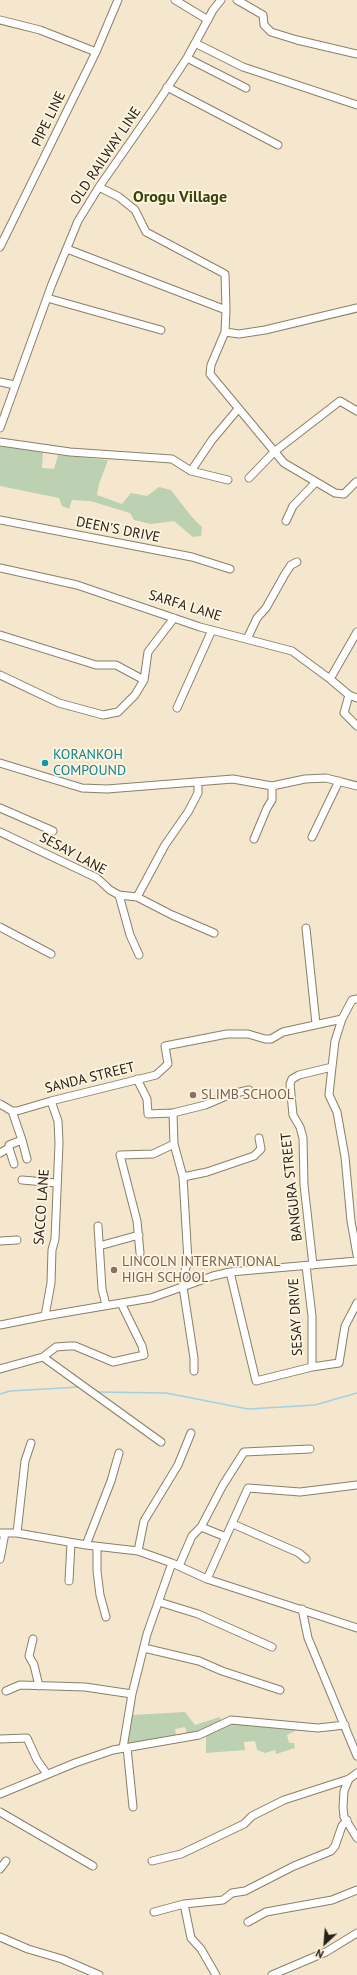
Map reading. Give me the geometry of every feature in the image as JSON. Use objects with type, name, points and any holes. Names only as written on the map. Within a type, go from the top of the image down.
[{"type":"street","name":"PIPE LINE","points":[[0,247],[96,52],[118,0]]},
{"type":"street","points":[[175,0],[208,20]]},
{"type":"street","name":"OLD RAILWAY LINE","points":[[0,428],[47,298],[78,221],[98,187],[154,108],[187,58],[221,0]]},
{"type":"street","points":[[237,0],[263,14],[264,25],[271,32],[297,40],[357,54]]},
{"type":"street","points":[[0,20],[40,30],[96,52]]},
{"type":"street","points":[[195,43],[243,67],[357,104]]},
{"type":"street","points":[[187,58],[246,88]]},
{"type":"street","points":[[167,88],[278,145]]},
{"type":"street","points":[[98,187],[119,197],[135,210],[146,232],[225,274],[225,332],[210,370],[210,374],[274,452],[284,463],[335,493],[342,495],[356,482]]},
{"type":"street","points":[[67,249],[226,310]]},
{"type":"street","points":[[47,298],[161,330]]},
{"type":"street","points":[[225,332],[239,334],[265,330],[357,308]]},
{"type":"street","points":[[0,382],[15,385]]},
{"type":"street","points":[[249,478],[274,452],[340,401],[357,411]]},
{"type":"street","points":[[191,471],[212,440],[238,409]]},
{"type":"street","points":[[0,442],[70,452],[172,459],[191,471],[228,480]]},
{"type":"street","points":[[286,521],[293,506],[316,482]]},
{"type":"street","name":"DEEN'S DRIVE","points":[[0,520],[192,557],[230,569]]},
{"type":"street","points":[[247,639],[257,618],[266,608],[285,574],[292,565],[297,562]]},
{"type":"street","name":"SARFA LANE","points":[[0,568],[77,585],[212,630],[292,651],[349,695],[357,698]]},
{"type":"street","points":[[0,675],[59,703],[103,715],[118,712],[134,695],[144,680],[148,652],[174,618]]},
{"type":"street","points":[[177,708],[212,630]]},
{"type":"street","points":[[330,679],[357,632]]},
{"type":"street","points":[[0,635],[96,665],[116,665],[144,680]]},
{"type":"street","points":[[349,695],[344,713],[357,726]]},
{"type":"street","points":[[0,763],[82,788],[107,789],[233,779],[272,786],[305,779],[326,778],[357,786]]},
{"type":"street","points":[[312,837],[339,781]]},
{"type":"street","points":[[137,897],[165,845],[188,812],[198,793],[198,782]]},
{"type":"street","points":[[254,839],[272,800],[272,786]]},
{"type":"street","points":[[0,808],[53,831]]},
{"type":"street","name":"SESAY LANE","points":[[0,832],[97,878],[110,890],[119,895]]},
{"type":"street","points":[[139,955],[130,935],[119,895],[137,897],[172,915],[214,933]]},
{"type":"street","points":[[0,926],[52,954]]},
{"type":"street","points":[[306,928],[316,1024],[342,1019]]},
{"type":"street","points":[[357,999],[352,1000],[342,1019],[335,1041],[329,1095],[337,1112],[345,1157],[351,1221],[357,1255]]},
{"type":"street","name":"SANDA STREET","points":[[12,1112],[156,1075],[168,1064],[165,1046],[227,1034],[248,1034],[264,1039],[272,1039],[283,1032],[316,1024]]},
{"type":"street","name":"BANGURA STREET","points":[[310,1265],[304,1184],[303,1138],[300,1126],[293,1115],[290,1084],[292,1079],[299,1075],[332,1067]]},
{"type":"street","points":[[137,1079],[147,1099],[148,1114],[173,1113],[205,1105],[231,1094],[249,1090]]},
{"type":"street","name":"SACCO LANE","points":[[45,1316],[50,1284],[52,1250],[55,1239],[56,1183],[59,1143],[58,1121],[51,1101]]},
{"type":"street","points":[[0,1104],[12,1112],[27,1159]]},
{"type":"street","points":[[173,1113],[174,1144],[183,1177],[188,1261],[183,1287],[194,1358],[194,1371]]},
{"type":"street","points":[[183,1177],[207,1172],[254,1156],[261,1149],[259,1138]]},
{"type":"street","points":[[0,1153],[9,1148],[9,1145],[22,1140]]},
{"type":"street","points":[[140,1253],[137,1221],[117,1156],[153,1154],[174,1144]]},
{"type":"street","points":[[9,1148],[14,1164]]},
{"type":"street","points":[[22,1180],[56,1183]]},
{"type":"street","points":[[98,1226],[102,1289],[106,1305]]},
{"type":"street","points":[[99,1246],[139,1236]]},
{"type":"street","points":[[0,1241],[17,1240]]},
{"type":"street","points":[[0,1325],[152,1298],[213,1276],[230,1272],[357,1261]]},
{"type":"street","name":"SESAY DRIVE","points":[[310,1265],[312,1367]]},
{"type":"street","points":[[230,1272],[256,1381],[312,1367],[339,1363],[345,1326],[357,1303]]},
{"type":"street","points":[[0,1368],[43,1357],[56,1347],[74,1346],[113,1362],[144,1355],[142,1346],[121,1303]]},
{"type":"street","points":[[43,1357],[161,1442]]},
{"type":"street","points":[[138,1551],[144,1521],[178,1465],[192,1433]]},
{"type":"street","points":[[17,1533],[25,1462],[31,1444]]},
{"type":"street","points":[[133,1807],[125,1748],[132,1694],[144,1648],[159,1602],[175,1564],[192,1536],[201,1527],[223,1486],[244,1452],[310,1449]]},
{"type":"street","points":[[86,1546],[111,1481],[119,1453]]},
{"type":"street","points":[[207,1579],[233,1524],[246,1490],[249,1487],[300,1492],[357,1485]]},
{"type":"street","points":[[233,1524],[299,1553],[306,1559]]},
{"type":"street","points":[[201,1527],[226,1537]]},
{"type":"street","points":[[0,1559],[3,1533],[17,1533],[86,1546],[138,1551],[175,1564],[207,1579],[357,1628]]},
{"type":"street","points":[[69,1581],[71,1543]]},
{"type":"street","points":[[97,1547],[96,1571],[106,1617]]},
{"type":"street","points":[[159,1602],[198,1614],[272,1646]]},
{"type":"street","points":[[302,1609],[308,1638],[357,1756]]},
{"type":"street","points":[[33,1639],[29,1656],[34,1665],[39,1686]]},
{"type":"street","points":[[144,1648],[199,1661],[222,1671],[280,1690]]},
{"type":"street","points":[[6,1691],[20,1685],[85,1687],[132,1694]]},
{"type":"street","points":[[0,1794],[74,1763],[125,1748],[199,1735],[231,1720],[318,1728],[346,1728],[357,1737]]},
{"type":"street","points":[[0,1739],[27,1738],[37,1760],[47,1774]]},
{"type":"street","points":[[152,1861],[181,1854],[244,1824],[252,1816],[284,1800],[349,1779],[357,1773]]},
{"type":"street","points":[[349,1779],[344,1792],[344,1817],[356,1833]]},
{"type":"street","points":[[0,1812],[93,1866]]},
{"type":"street","points":[[154,1912],[184,1904],[223,1900],[232,1893],[245,1891],[294,1866],[331,1851],[335,1846],[342,1826],[347,1820]]},
{"type":"street","points":[[0,1869],[6,1861]]},
{"type":"street","points":[[248,1922],[266,1912],[332,1900],[357,1890]]},
{"type":"street","points":[[184,1904],[191,1938],[201,1949],[216,1975]]},
{"type":"street","points":[[272,1975],[326,1952],[357,1933]]},
{"type":"street","points":[[0,1937],[28,1949],[62,1959],[99,1975]]},
{"type":"green space","points":[[0,446],[43,452],[42,468],[54,469],[58,455],[108,460],[99,484],[97,495],[122,504],[131,493],[147,496],[159,487],[171,490],[191,516],[202,527],[201,536],[193,537],[174,521],[151,524],[134,520],[130,513],[90,501],[72,500],[69,509],[62,506],[59,498],[0,486]]},
{"type":"green space","points":[[185,1712],[195,1725],[220,1717],[221,1722],[199,1733],[187,1734],[185,1727],[175,1729],[176,1736],[129,1746],[128,1741],[132,1715]]},
{"type":"green space","points":[[232,1722],[296,1728],[295,1731],[287,1735],[289,1743],[294,1743],[295,1748],[276,1754],[275,1750],[265,1753],[257,1750],[255,1741],[244,1742],[245,1750],[206,1753],[206,1733]]},
{"type":"waterway","points":[[0,1394],[10,1391],[79,1387]]},
{"type":"waterway","points":[[97,1392],[166,1393],[248,1409],[315,1405],[357,1393]]},
{"type":"place","name":"KORANKOH COMPOUND","points":[[45,763]]},
{"type":"place","name":"SLIMB SCHOOL","points":[[193,1095]]},
{"type":"place","name":"LINCOLN INTERNATIONAL HIGH SCHOOL","points":[[114,1270]]},
{"type":"district","name":"Orogu Village","points":[[180,197]]}]
